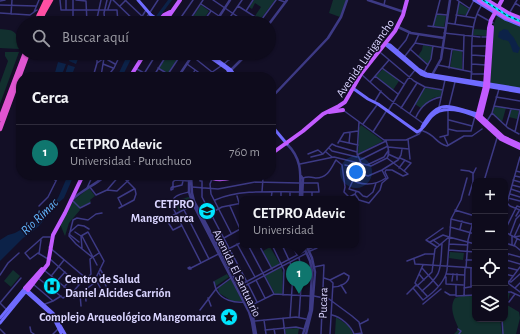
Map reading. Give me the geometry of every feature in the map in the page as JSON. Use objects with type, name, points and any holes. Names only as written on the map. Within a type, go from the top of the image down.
[{"type":"highway","points":[[39,16],[47,0]]},
{"type":"highway","points":[[18,72],[22,60]]},
{"type":"highway","points":[[21,72],[25,60]]},
{"type":"highway","points":[[0,119],[16,77]]},
{"type":"highway","points":[[0,129],[16,86]]},
{"type":"main road","points":[[138,0],[147,8],[150,15]]},
{"type":"main road","points":[[167,16],[179,0]]},
{"type":"main road","points":[[169,16],[179,0]]},
{"type":"main road","name":"Avenida Lurigancho","points":[[313,123],[324,113],[341,108],[348,99],[361,74],[399,28],[405,16],[404,12],[407,0]]},
{"type":"main road","points":[[474,0],[482,5],[520,17]]},
{"type":"main road","points":[[479,0],[520,24]]},
{"type":"main road","points":[[487,0],[498,10],[510,12],[520,17]]},
{"type":"main road","points":[[490,0],[498,10]]},
{"type":"main road","points":[[487,85],[486,65],[489,46],[487,38],[492,21],[503,0]]},
{"type":"main road","points":[[478,116],[487,85],[492,21]]},
{"type":"main road","points":[[386,45],[397,51],[432,77],[437,76],[471,83]]},
{"type":"main road","points":[[386,45],[423,76],[455,82],[520,90]]},
{"type":"main road","name":"Avenida Lurigancho","points":[[276,151],[323,115],[341,108],[348,101],[361,74],[381,54],[386,45]]},
{"type":"main road","points":[[132,72],[140,60]]},
{"type":"main road","points":[[132,72],[140,60]]},
{"type":"main road","points":[[215,60],[223,65]]},
{"type":"main road","points":[[217,60],[230,71]]},
{"type":"main road","points":[[435,71],[437,76]]},
{"type":"main road","points":[[487,85],[520,90]]},
{"type":"main road","points":[[354,89],[418,132],[422,130],[437,112],[449,108]]},
{"type":"main road","points":[[422,130],[431,113],[439,108],[449,108],[478,116],[487,121],[503,137],[520,145]]},
{"type":"main road","points":[[478,116],[497,136],[507,143],[520,148]]},
{"type":"main road","points":[[276,131],[286,144]]},
{"type":"main road","points":[[0,318],[33,284],[44,270],[54,233],[80,180]]},
{"type":"main road","points":[[50,247],[50,237],[52,231],[80,180]]},
{"type":"main road","points":[[0,322],[45,266],[48,259]]},
{"type":"main road","points":[[26,290],[52,315],[63,334]]},
{"type":"street","points":[[0,1],[5,0]]},
{"type":"street","points":[[11,14],[12,0]]},
{"type":"street","points":[[33,14],[39,0]]},
{"type":"street","points":[[60,0],[60,10],[108,10],[117,11],[118,16]]},
{"type":"street","points":[[66,0],[66,10]]},
{"type":"street","points":[[73,16],[74,0],[86,1],[87,16]]},
{"type":"street","points":[[98,16],[101,0]]},
{"type":"street","points":[[104,16],[106,0]]},
{"type":"street","points":[[106,4],[112,0],[129,15]]},
{"type":"street","points":[[120,6],[125,0],[142,16],[147,8]]},
{"type":"street","points":[[150,15],[158,0]]},
{"type":"street","points":[[182,16],[193,0]]},
{"type":"street","points":[[193,16],[203,0]]},
{"type":"street","points":[[213,0],[237,16]]},
{"type":"street","points":[[201,4],[219,16],[230,0]]},
{"type":"street","points":[[231,16],[242,0]]},
{"type":"street","points":[[246,11],[253,0]]},
{"type":"street","points":[[264,16],[276,0]]},
{"type":"street","points":[[275,16],[286,1],[279,0]]},
{"type":"street","points":[[276,93],[328,38],[341,17],[347,0]]},
{"type":"street","points":[[368,0],[404,12]]},
{"type":"street","points":[[384,5],[386,0]]},
{"type":"street","points":[[433,27],[440,0]]},
{"type":"street","points":[[432,77],[438,65],[450,0]]},
{"type":"street","points":[[466,16],[474,0]]},
{"type":"street","points":[[510,12],[516,0]]},
{"type":"street","points":[[455,24],[458,1],[469,8]]},
{"type":"street","points":[[108,10],[109,3]]},
{"type":"street","points":[[515,3],[520,6]]},
{"type":"street","points":[[0,5],[36,6]]},
{"type":"street","points":[[471,83],[473,27],[475,18],[482,5]]},
{"type":"street","points":[[238,6],[252,16]]},
{"type":"street","points":[[206,16],[210,10]]},
{"type":"street","points":[[0,13],[30,15],[40,13]]},
{"type":"street","points":[[436,14],[447,15]]},
{"type":"street","points":[[477,14],[492,21]]},
{"type":"street","points":[[456,15],[475,18]]},
{"type":"street","points":[[446,23],[473,27]]},
{"type":"street","points":[[428,26],[445,28]]},
{"type":"street","points":[[399,28],[409,33],[444,38]]},
{"type":"street","points":[[397,51],[406,40],[409,33]]},
{"type":"street","points":[[444,33],[487,38]]},
{"type":"street","points":[[404,57],[410,50],[419,34]]},
{"type":"street","points":[[462,70],[464,35]]},
{"type":"street","points":[[414,43],[463,51]]},
{"type":"street","points":[[424,72],[431,59],[433,46]]},
{"type":"street","points":[[472,46],[489,46]]},
{"type":"street","points":[[449,68],[452,49]]},
{"type":"street","points":[[410,50],[428,65]]},
{"type":"street","points":[[381,54],[417,83],[425,87],[443,90]]},
{"type":"street","points":[[472,55],[487,56]]},
{"type":"street","points":[[94,72],[97,62],[101,60]]},
{"type":"street","points":[[101,72],[104,60]]},
{"type":"street","points":[[108,60],[115,64]]},
{"type":"street","points":[[110,72],[117,60]]},
{"type":"street","points":[[145,72],[152,60]]},
{"type":"street","points":[[155,72],[163,60]]},
{"type":"street","points":[[169,72],[177,60]]},
{"type":"street","points":[[181,72],[190,60]]},
{"type":"street","points":[[197,60],[212,72],[229,60]]},
{"type":"street","points":[[230,71],[241,60]]},
{"type":"street","points":[[370,82],[389,60]]},
{"type":"street","points":[[103,64],[113,68]]},
{"type":"street","points":[[187,64],[198,72]]},
{"type":"street","points":[[472,64],[486,65]]},
{"type":"street","points":[[438,65],[472,73],[486,74]]},
{"type":"street","points":[[135,68],[142,72]]},
{"type":"street","points":[[158,68],[165,72]]},
{"type":"street","points":[[382,68],[404,84]]},
{"type":"street","points":[[373,132],[394,102],[404,84],[416,70]]},
{"type":"street","points":[[361,74],[401,108],[424,124]]},
{"type":"street","points":[[375,76],[398,94]]},
{"type":"street","points":[[439,108],[445,80]]},
{"type":"street","points":[[440,137],[448,134],[449,108],[455,82]]},
{"type":"street","points":[[401,108],[417,83]]},
{"type":"street","points":[[409,113],[425,87]]},
{"type":"street","points":[[487,121],[492,113],[499,88]]},
{"type":"street","points":[[363,124],[376,103],[381,91]]},
{"type":"street","points":[[416,118],[426,104],[441,96]]},
{"type":"street","points":[[496,97],[520,101]]},
{"type":"street","points":[[494,106],[520,110],[515,132]]},
{"type":"street","points":[[300,164],[332,157],[371,166],[386,158],[388,154],[388,147],[386,140],[341,108]]},
{"type":"street","points":[[506,126],[511,108]]},
{"type":"street","points":[[492,113],[506,126],[519,134]]},
{"type":"street","points":[[448,129],[457,131],[471,131],[472,126],[478,116]]},
{"type":"street","points":[[448,120],[472,126]]},
{"type":"street","points":[[359,122],[357,152],[361,163],[349,189],[359,192],[365,197],[369,196],[375,188],[376,183]]},
{"type":"street","points":[[329,148],[335,152],[358,156],[386,140],[406,140],[419,134],[422,130],[432,134],[441,144],[448,146],[463,137],[472,136],[482,129]]},
{"type":"street","points":[[358,131],[344,133],[338,142],[358,145]]},
{"type":"street","points":[[349,143],[350,133]]},
{"type":"street","points":[[444,136],[448,146]]},
{"type":"street","points":[[485,178],[497,136]]},
{"type":"street","points":[[408,139],[410,159]]},
{"type":"street","points":[[286,144],[294,152],[300,164],[302,183],[301,196]]},
{"type":"street","points":[[311,157],[323,154],[332,144],[357,152]]},
{"type":"street","points":[[360,160],[388,147],[409,149]]},
{"type":"street","points":[[367,166],[384,157],[387,154],[388,147]]},
{"type":"street","points":[[357,172],[368,176],[394,164],[400,158],[402,149]]},
{"type":"street","points":[[313,161],[309,154],[318,150],[325,158]]},
{"type":"street","points":[[326,151],[332,157]]},
{"type":"street","points":[[388,154],[411,163],[404,171]]},
{"type":"street","points":[[359,200],[369,203],[380,190],[382,183],[388,178],[386,170],[392,170],[403,176],[408,174],[386,158]]},
{"type":"street","points":[[520,158],[508,198],[520,201]]},
{"type":"street","points":[[301,177],[309,176],[318,178],[324,176],[331,170],[336,160],[342,165],[345,187],[344,192],[348,196]]},
{"type":"street","points":[[399,168],[405,160]]},
{"type":"street","points":[[345,165],[359,168]]},
{"type":"street","points":[[346,170],[348,166]]},
{"type":"street","points":[[353,167],[348,178],[352,181],[363,184],[376,183],[386,178],[382,170]]},
{"type":"street","points":[[474,178],[473,173],[476,168]]},
{"type":"street","points":[[461,170],[473,173]]},
{"type":"street","points":[[516,171],[520,172]]},
{"type":"street","points":[[515,176],[520,177]]},
{"type":"street","points":[[414,259],[415,264],[448,266],[465,268],[471,268],[471,287],[446,284],[446,275],[448,266],[451,219],[462,200],[467,178]]},
{"type":"street","points":[[88,187],[91,180]]},
{"type":"street","points":[[65,209],[72,200],[88,187],[101,180]]},
{"type":"street","points":[[88,187],[95,195],[107,190],[116,180]]},
{"type":"street","points":[[183,180],[182,185],[173,186],[174,181],[183,180],[189,181]]},
{"type":"street","name":"Avenida El Santuario","points":[[190,193],[192,187],[191,180]]},
{"type":"street","points":[[212,180],[211,194],[231,233]]},
{"type":"street","points":[[514,180],[520,182]]},
{"type":"street","points":[[39,206],[46,201],[56,181]]},
{"type":"street","points":[[107,190],[116,192],[127,181],[134,189],[136,192],[135,198],[119,208]]},
{"type":"street","name":"Avenida El Santuario","points":[[189,181],[190,193],[195,206],[248,307],[253,321],[255,334]]},
{"type":"street","points":[[202,181],[202,197],[257,302]]},
{"type":"street","points":[[192,187],[224,188],[262,182],[318,184],[318,192],[262,192],[237,195],[215,200]]},
{"type":"street","points":[[262,182],[262,192]]},
{"type":"street","points":[[512,185],[520,187]]},
{"type":"street","points":[[469,195],[472,187]]},
{"type":"street","points":[[122,206],[118,198],[134,189]]},
{"type":"street","points":[[511,189],[520,192]]},
{"type":"street","points":[[271,196],[272,192]]},
{"type":"street","points":[[351,196],[356,194],[356,192]]},
{"type":"street","points":[[190,193],[177,195],[172,200],[172,206],[201,263]]},
{"type":"street","points":[[510,194],[520,196]]},
{"type":"street","points":[[203,217],[219,208],[238,204],[237,195]]},
{"type":"street","points":[[72,200],[79,207],[86,206],[90,203]]},
{"type":"street","points":[[508,204],[520,210],[512,228],[513,246]]},
{"type":"street","points":[[182,226],[173,230],[166,220],[195,206]]},
{"type":"street","name":"Avenida El Santuario","points":[[195,206],[203,217],[231,278],[248,307]]},
{"type":"street","points":[[230,206],[239,224]]},
{"type":"street","points":[[514,224],[509,222],[516,209],[516,206],[520,206]]},
{"type":"street","points":[[184,210],[209,258]]},
{"type":"street","points":[[455,210],[472,214]]},
{"type":"street","points":[[92,257],[69,237],[69,234],[72,223],[76,218],[88,220],[96,214],[102,213]]},
{"type":"street","points":[[513,214],[517,216],[520,215]]},
{"type":"street","points":[[451,219],[472,224],[467,245],[464,275],[464,296]]},
{"type":"street","points":[[460,230],[462,222]]},
{"type":"street","points":[[512,236],[520,224]]},
{"type":"street","points":[[69,234],[78,225],[89,229]]},
{"type":"street","points":[[508,226],[512,228]]},
{"type":"street","points":[[450,227],[472,234]]},
{"type":"street","points":[[437,247],[426,240],[443,228]]},
{"type":"street","points":[[224,238],[239,229]]},
{"type":"street","points":[[74,232],[82,236],[96,265]]},
{"type":"street","points":[[74,298],[92,286],[104,260],[88,232],[82,236]]},
{"type":"street","points":[[508,233],[520,240]]},
{"type":"street","points":[[69,234],[79,242]]},
{"type":"street","points":[[430,242],[443,235],[472,243]]},
{"type":"street","points":[[50,237],[44,236],[25,253],[30,259],[36,254],[48,259],[79,284]]},
{"type":"street","points":[[82,236],[82,249]]},
{"type":"street","points":[[512,236],[520,236]]},
{"type":"street","points":[[407,294],[432,272],[435,249],[449,237]]},
{"type":"street","points":[[39,254],[41,239]]},
{"type":"street","points":[[513,246],[517,239]]},
{"type":"street","points":[[433,240],[441,244]]},
{"type":"street","points":[[191,268],[237,244],[239,248]]},
{"type":"street","points":[[422,291],[434,281],[439,274],[441,244]]},
{"type":"street","points":[[449,244],[467,245]]},
{"type":"street","points":[[508,244],[520,248]]},
{"type":"street","points":[[50,247],[85,277]]},
{"type":"street","points":[[239,248],[266,298]]},
{"type":"street","points":[[250,248],[274,294]]},
{"type":"street","points":[[261,248],[272,269]]},
{"type":"street","points":[[273,248],[284,272],[283,295]]},
{"type":"street","points":[[284,248],[293,270],[290,318]]},
{"type":"street","points":[[294,248],[298,256],[302,272],[299,317]]},
{"type":"street","points":[[304,334],[309,320],[314,267],[306,248]]},
{"type":"street","points":[[264,274],[313,248]]},
{"type":"street","points":[[449,250],[472,252]]},
{"type":"street","points":[[307,251],[312,270],[312,296]]},
{"type":"street","points":[[92,257],[99,252]]},
{"type":"street","points":[[0,275],[8,263],[19,253]]},
{"type":"street","points":[[407,261],[425,254],[434,254]]},
{"type":"street","points":[[508,254],[520,257]]},
{"type":"street","points":[[42,305],[72,293],[85,277],[88,278],[91,274],[92,257]]},
{"type":"street","points":[[51,276],[64,260]]},
{"type":"street","points":[[466,260],[472,260]]},
{"type":"street","points":[[508,263],[520,266],[508,283]]},
{"type":"street","points":[[238,288],[281,265]]},
{"type":"street","points":[[314,267],[324,265],[321,334]]},
{"type":"street","points":[[424,265],[415,283],[427,296]]},
{"type":"street","points":[[425,270],[427,265]]},
{"type":"street","points":[[422,268],[439,286]]},
{"type":"street","points":[[508,268],[517,270]]},
{"type":"street","points":[[100,269],[106,279]]},
{"type":"street","points":[[44,270],[72,293]]},
{"type":"street","points":[[57,281],[65,272]]},
{"type":"street","points":[[99,273],[106,286]]},
{"type":"street","points":[[330,280],[344,273],[348,274],[349,276],[349,280],[341,285],[333,287]]},
{"type":"street","points":[[419,274],[424,280]]},
{"type":"street","points":[[452,281],[453,274]]},
{"type":"street","points":[[457,274],[457,280]]},
{"type":"street","points":[[508,283],[520,274]]},
{"type":"street","points":[[413,288],[423,300],[439,286],[446,275],[464,275]]},
{"type":"street","points":[[508,275],[513,276]]},
{"type":"street","points":[[7,310],[0,303],[21,278]]},
{"type":"street","points":[[38,278],[62,297]]},
{"type":"street","points":[[64,287],[72,278]]},
{"type":"street","points":[[200,310],[216,289],[231,278]]},
{"type":"street","name":"Pucara","points":[[324,278],[333,283],[330,334]]},
{"type":"street","points":[[96,280],[102,291]]},
{"type":"street","points":[[214,282],[219,294],[232,301],[244,302]]},
{"type":"street","points":[[508,283],[520,292]]},
{"type":"street","points":[[515,288],[520,283]]},
{"type":"street","points":[[33,284],[53,301]]},
{"type":"street","points":[[341,285],[346,293]]},
{"type":"street","points":[[456,285],[456,295]]},
{"type":"street","points":[[423,304],[441,289]]},
{"type":"street","points":[[85,290],[86,300]]},
{"type":"street","points":[[432,292],[435,295]]},
{"type":"street","points":[[445,292],[450,295],[464,296],[472,295]]},
{"type":"street","points":[[508,292],[520,296]]},
{"type":"street","points":[[80,294],[81,306]]},
{"type":"street","points":[[248,307],[274,294],[323,297],[332,301],[355,318],[360,324],[362,333],[354,334],[350,326],[332,315]]},
{"type":"street","points":[[509,302],[515,294]]},
{"type":"street","points":[[208,298],[211,306]]},
{"type":"street","points":[[253,321],[299,317],[309,320]]},
{"type":"street","points":[[283,318],[285,334]]},
{"type":"street","points":[[264,320],[266,334]]},
{"type":"street","points":[[304,334],[304,329],[309,320]]},
{"type":"street","points":[[360,324],[367,320]]},
{"type":"street","points":[[502,322],[503,334]]},
{"type":"street","points":[[30,327],[34,334]]},
{"type":"street","points":[[265,330],[298,327],[304,329]]},
{"type":"street","points":[[53,334],[60,328]]},
{"type":"street","points":[[274,329],[275,334]]},
{"type":"street","points":[[458,329],[460,331],[459,334]]},
{"type":"street","points":[[0,330],[5,334]]},
{"type":"green space","points":[[254,0],[275,0],[263,16],[255,16],[261,7],[255,3],[252,9],[249,7]]},
{"type":"green space","points":[[333,0],[346,0],[340,17],[329,13]]},
{"type":"green space","points":[[459,3],[469,9],[466,15],[457,14]]},
{"type":"green space","points":[[201,5],[209,11],[206,16],[193,16]]},
{"type":"green space","points":[[436,14],[446,16],[444,27],[434,26]]},
{"type":"green space","points":[[497,16],[520,26],[520,88],[490,83],[492,29]]},
{"type":"green space","points":[[0,29],[9,30],[16,34],[16,49],[0,48]]},
{"type":"green space","points":[[474,29],[487,30],[486,36],[473,35]]},
{"type":"green space","points":[[423,45],[433,47],[428,64],[418,56]]},
{"type":"green space","points":[[453,50],[462,51],[462,70],[450,68]]},
{"type":"green space","points":[[5,52],[16,52],[16,60],[0,104],[0,83],[8,61],[5,56]]},
{"type":"green space","points":[[164,60],[176,60],[169,72],[159,68]]},
{"type":"green space","points":[[383,69],[399,81],[393,90],[376,76]]},
{"type":"green space","points":[[425,88],[442,90],[441,96],[433,98],[421,108],[415,104]]},
{"type":"green space","points":[[494,107],[506,108],[502,122],[493,113]]},
{"type":"green space","points":[[511,109],[519,111],[517,119],[509,117]]},
{"type":"green space","points":[[361,125],[383,141],[358,154],[359,128]]},
{"type":"green space","points":[[89,188],[95,196],[90,200],[91,202],[79,208],[80,210],[69,223],[65,236],[60,224],[73,201]]},
{"type":"green space","points":[[189,197],[192,205],[179,211],[176,205],[177,200]]},
{"type":"green space","points":[[271,248],[280,264],[272,268],[263,251]]},
{"type":"green space","points":[[450,252],[464,253],[463,260],[449,258]]},
{"type":"green space","points":[[281,267],[283,273],[282,294],[275,294],[265,276]]},
{"type":"green space","points":[[13,270],[20,276],[11,287],[4,281]]},
{"type":"green space","points":[[227,274],[229,277],[216,286],[214,281]]},
{"type":"green space","points":[[231,279],[242,301],[232,301],[219,293],[218,288]]},
{"type":"green space","points":[[472,296],[472,322],[500,322],[502,334],[454,334],[458,327],[452,309],[455,298]]},
{"type":"green space","points":[[508,306],[519,312],[520,318],[516,334],[503,334],[502,322],[508,322]]},
{"type":"green space","points":[[336,317],[349,326],[353,334],[335,334]]},
{"type":"green space","points":[[299,328],[298,334],[286,334],[285,329]]},
{"type":"water","points":[[168,0],[172,0],[160,16],[156,16]]},
{"type":"water","points":[[504,29],[508,30],[514,37],[520,48],[518,53],[513,52],[509,41],[498,37],[499,32]]},
{"type":"water","points":[[69,60],[78,60],[76,64]]},
{"type":"water","points":[[125,60],[130,60],[124,72],[119,72]]},
{"type":"water","points":[[58,62],[66,64],[63,72],[55,72]]},
{"type":"water","points":[[68,65],[75,67],[73,72],[66,72]]},
{"type":"water","points":[[66,180],[72,180],[64,198],[56,205],[39,226],[23,238],[0,261],[0,240],[38,220],[58,198]]},
{"type":"railway","points":[[483,0],[508,16],[520,21]]},
{"type":"place","name":"CETPRO Mangomarca","points":[[207,211]]},
{"type":"place","name":"Centro de Salud Daniel Alcides Carrión","points":[[52,286]]},
{"type":"place","name":"CETPRO Adevic","points":[[299,294]]},
{"type":"place","name":"Complejo Arqueológico Mangomarca","points":[[229,317]]},
{"type":"water label","name":"Río Rímac","points":[[40,217]]}]
